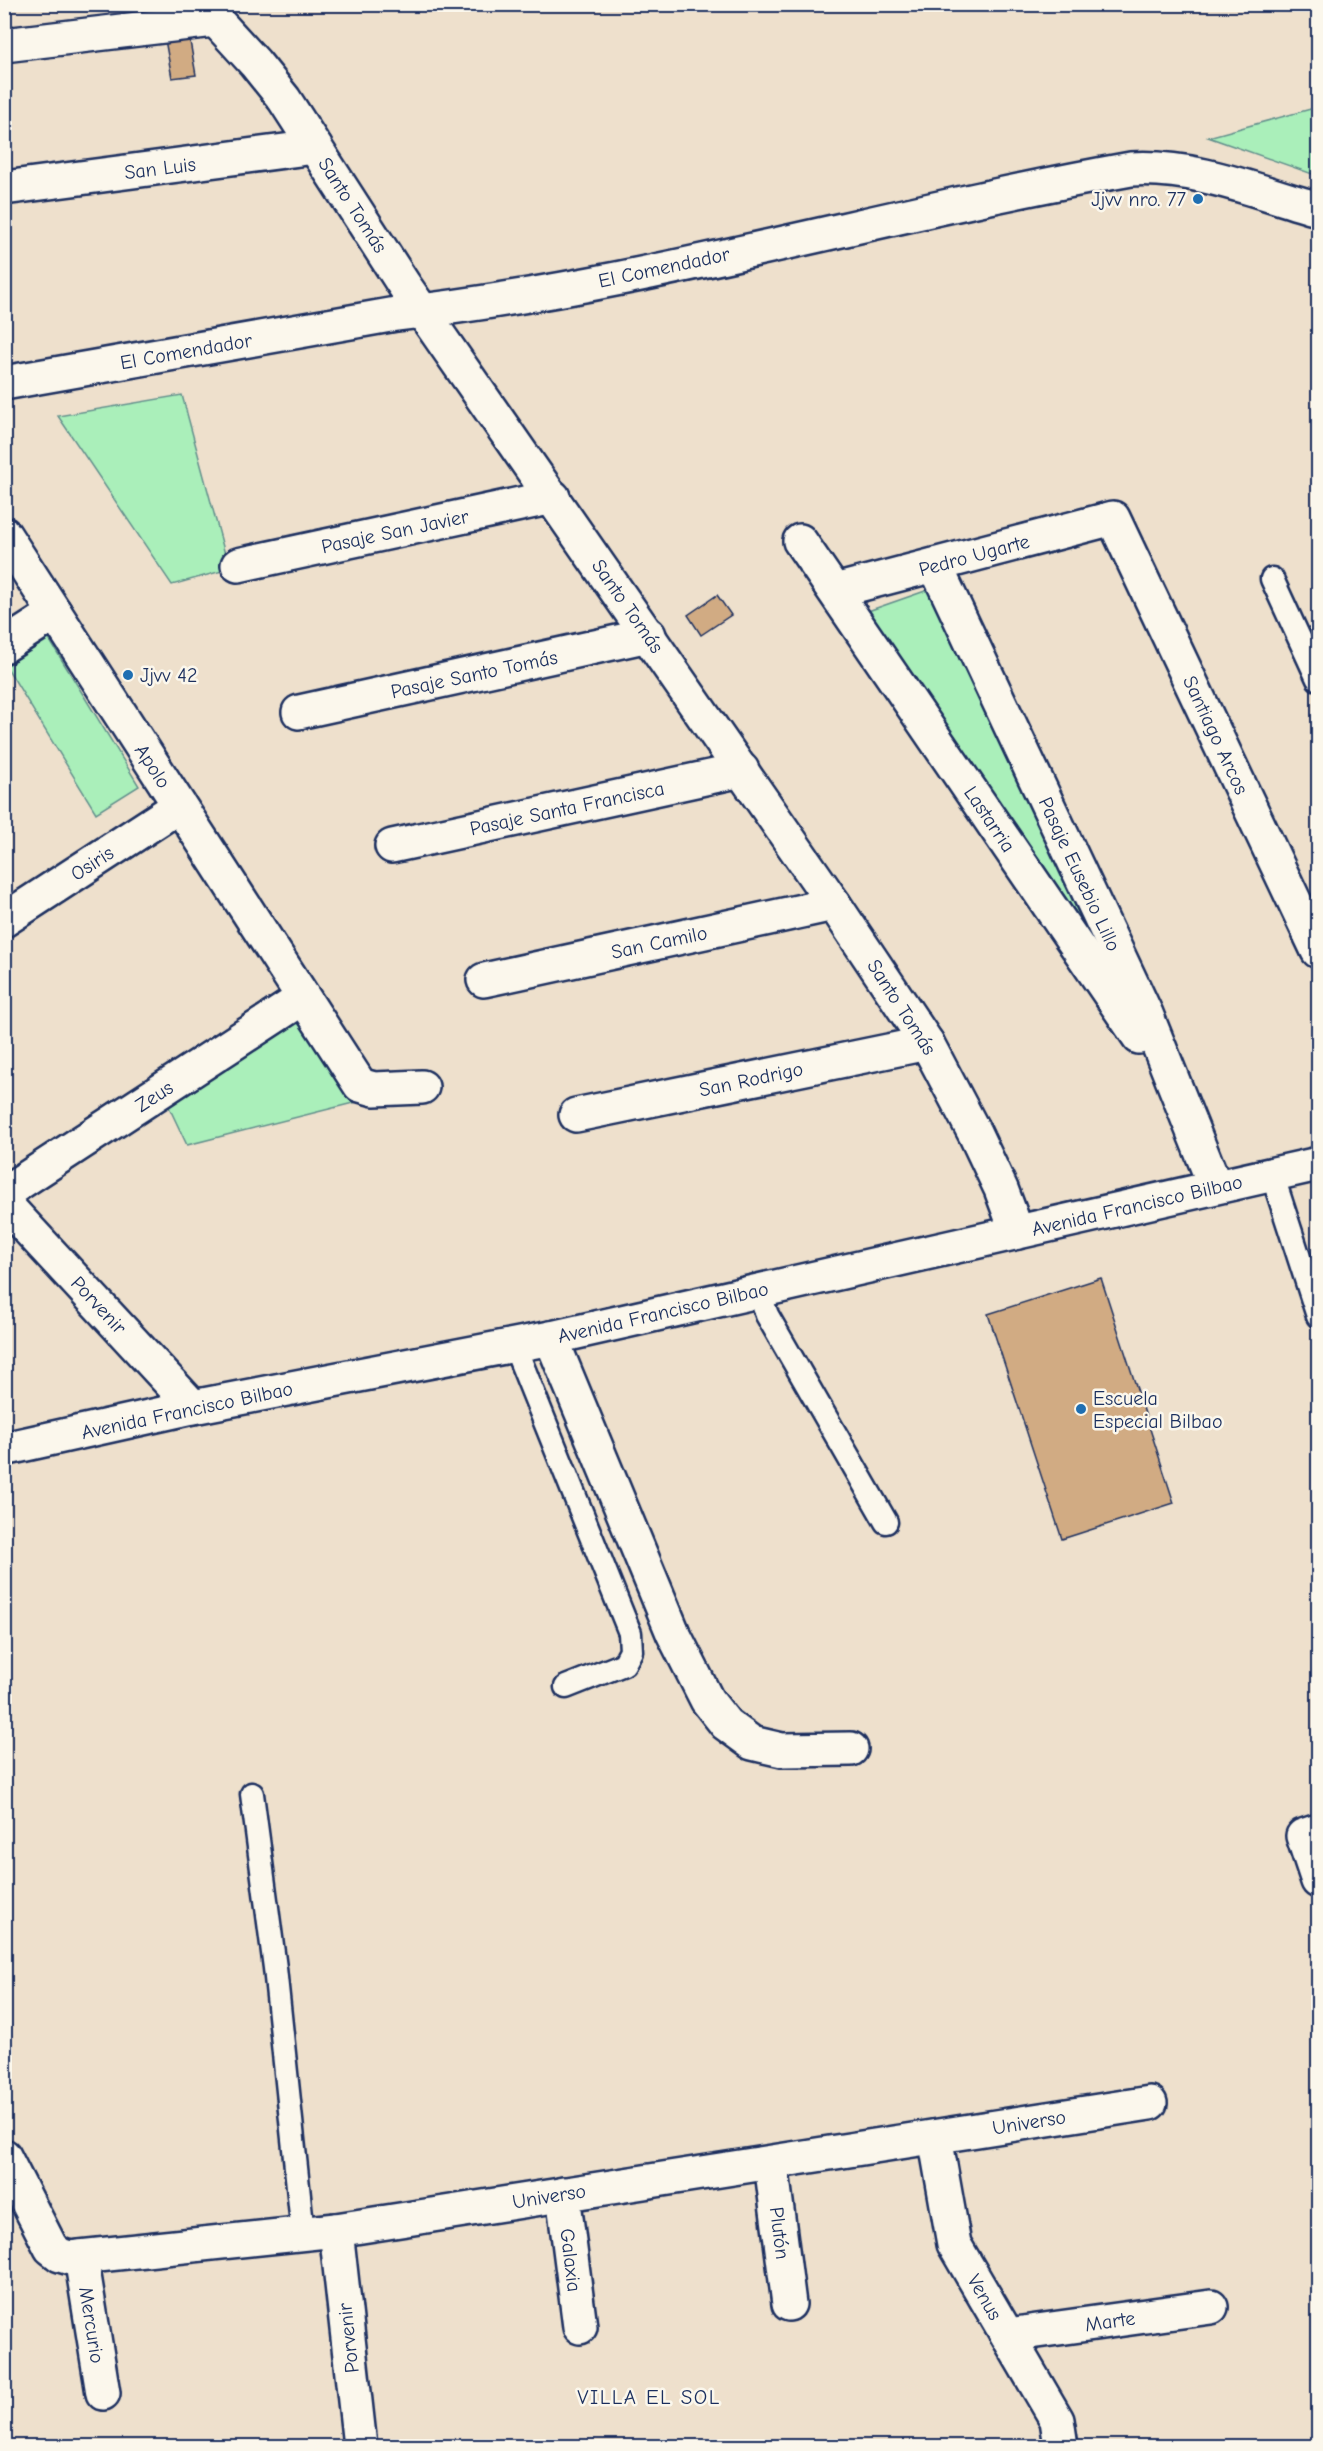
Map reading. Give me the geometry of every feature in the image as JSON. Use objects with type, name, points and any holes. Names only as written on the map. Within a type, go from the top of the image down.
[{"type":"street","points":[[4,45],[207,12]]},
{"type":"street","name":"Santo Tomás","points":[[207,12],[277,90],[423,311],[742,770],[927,1043],[975,1134],[1001,1190],[1017,1232]]},
{"type":"street","name":"San Luis","points":[[4,188],[315,147]]},
{"type":"street","name":"El Comendador","points":[[4,383],[565,289],[1131,169],[1152,168],[1192,173],[1318,209]]},
{"type":"street","name":"Pasaje San Javier","points":[[238,566],[553,498]]},
{"type":"street","name":"Pedro Ugarte","points":[[835,591],[1113,518]]},
{"type":"street","name":"Santiago Arcos","points":[[1113,518],[1318,951]]},
{"type":"street","name":"Apolo","points":[[4,534],[360,1085],[374,1089],[422,1087]]},
{"type":"street","name":"Lastarria","points":[[800,541],[1181,1098]]},
{"type":"street","name":"Pasaje Eusebio Lillo","points":[[935,565],[1146,1014],[1215,1186]]},
{"type":"street","points":[[4,646],[55,613]]},
{"type":"street","name":"Pasaje Santo Tomás","points":[[299,712],[648,635]]},
{"type":"street","name":"Pasaje Santa Francisca","points":[[392,846],[742,770]]},
{"type":"street","name":"Osiris","points":[[4,920],[179,806]]},
{"type":"street","name":"San Camilo","points":[[484,980],[834,904]]},
{"type":"street","name":"Zeus","points":[[4,1193],[303,998]]},
{"type":"street","name":"San Rodrigo","points":[[576,1114],[927,1043]]},
{"type":"street","name":"Avenida Francisco Bilbao","points":[[6,1447],[193,1407],[550,1338],[1318,1164]]},
{"type":"street","name":"Porvenir","points":[[4,1203],[193,1407]]},
{"type":"street","points":[[550,1338],[673,1633],[707,1700],[726,1724],[752,1743],[782,1749],[851,1749]]},
{"type":"street","points":[[1311,1833],[1318,1881]]},
{"type":"street","name":"Universo","points":[[4,2156],[51,2248],[60,2255],[70,2258],[336,2230],[1150,2103]]},
{"type":"street","name":"Venus","points":[[934,2137],[954,2244],[1057,2420],[1061,2446]]},
{"type":"street","name":"Plutón","points":[[771,2163],[789,2304]]},
{"type":"street","name":"Galaxia","points":[[563,2194],[580,2327]]},
{"type":"street","name":"Porvenir","points":[[336,2230],[360,2446]]},
{"type":"street","name":"Mercurio","points":[[81,2257],[103,2393]]},
{"type":"street","name":"Marte","points":[[1008,2336],[1211,2307]]},
{"type":"lane","points":[[1272,579],[1318,680]]},
{"type":"lane","points":[[1272,1174],[1318,1316]]},
{"type":"lane","points":[[758,1290],[767,1315],[886,1522]]},
{"type":"lane","points":[[514,1345],[630,1633],[631,1651],[624,1664],[566,1687]]},
{"type":"lane","points":[[252,1794],[275,1968],[303,2234]]},
{"type":"green space","points":[[1318,107],[1318,176],[1208,137]]},
{"type":"green space","points":[[182,395],[229,569],[172,585],[58,416]]},
{"type":"green space","points":[[931,589],[1108,959],[868,611]]},
{"type":"green space","points":[[49,639],[139,786],[96,813],[6,666]]},
{"type":"green space","points":[[310,1010],[357,1102],[187,1145],[169,1107]]},
{"type":"building","points":[[188,30],[196,75],[172,78],[164,34]]},
{"type":"building","points":[[717,595],[731,615],[701,635],[688,615]]},
{"type":"building","name":"Escuela Especial Bilbao","points":[[1101,1278],[1174,1503],[1062,1539],[988,1314]]},
{"type":"place","name":"Jjvv nro. 77","points":[[1198,199]]},
{"type":"place","name":"Jjvv 42","points":[[128,675]]},
{"type":"place","name":"Escuela Especial Bilbao","points":[[1081,1409]]},
{"type":"district","name":"VILLA EL SOL","points":[[649,2397]]}]
